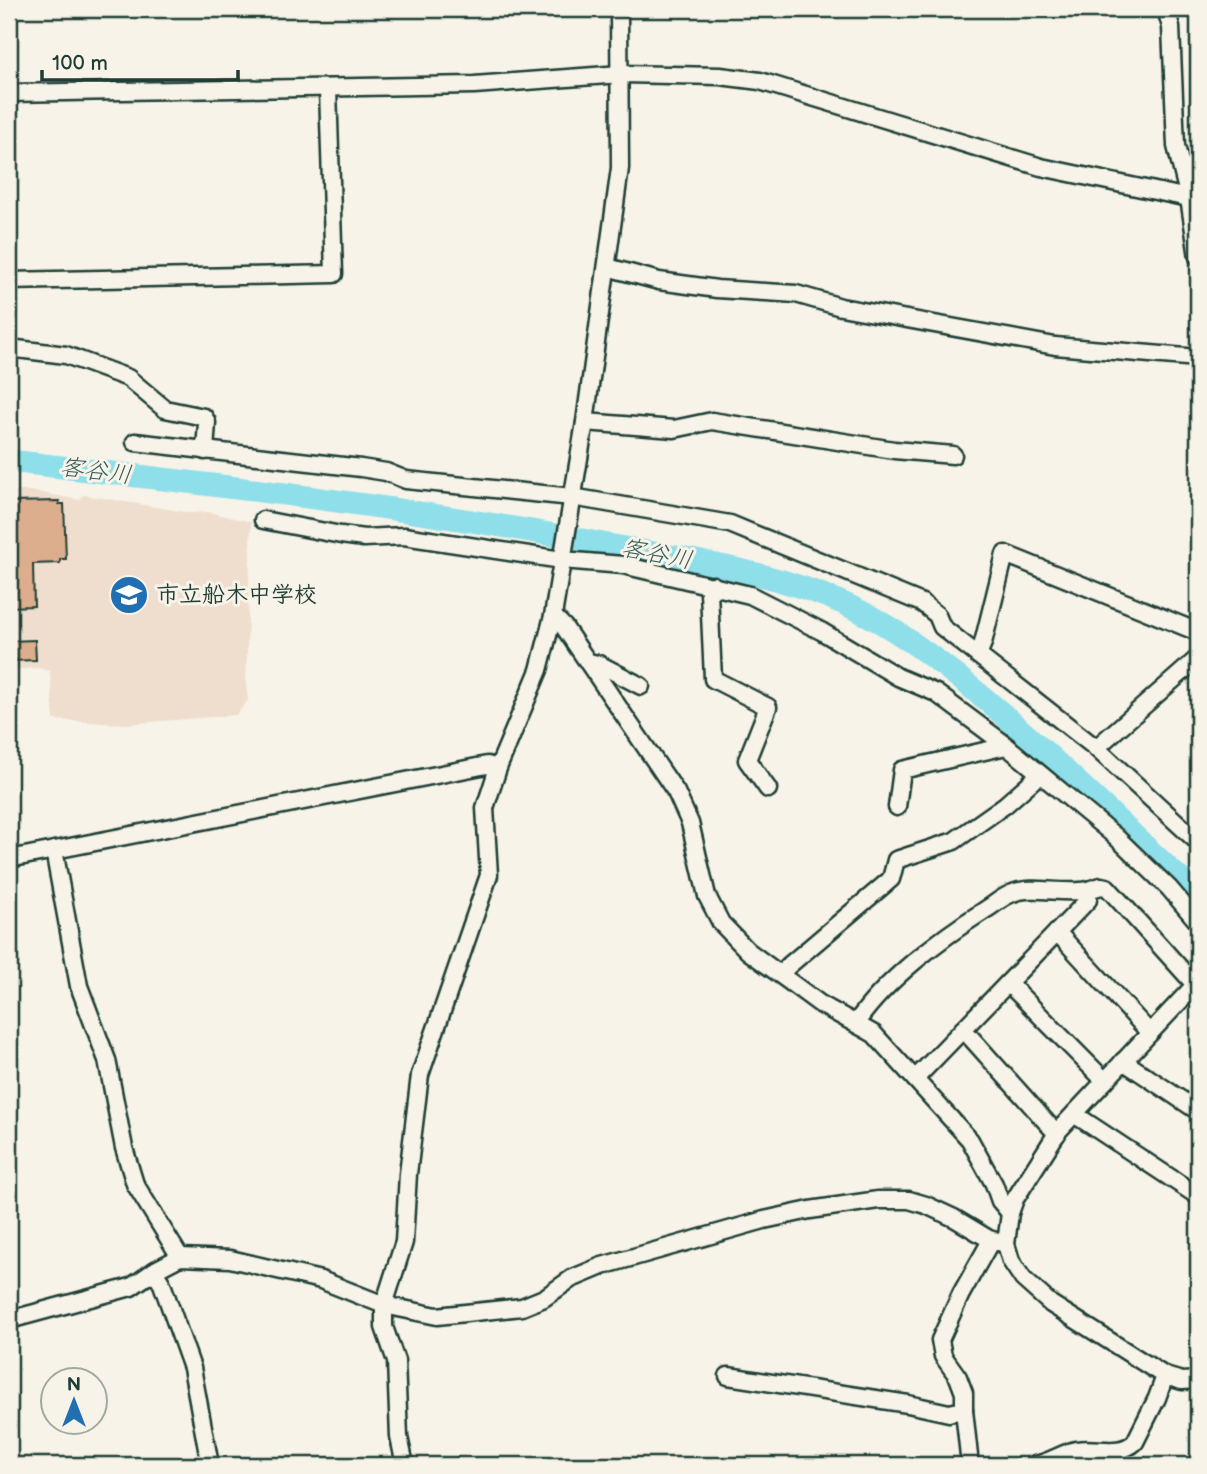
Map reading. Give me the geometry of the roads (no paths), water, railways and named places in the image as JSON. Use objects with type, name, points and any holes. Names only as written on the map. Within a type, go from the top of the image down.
[{"type":"street","points":[[405,1465],[399,1437],[396,1361],[384,1327],[384,1305],[404,1242],[408,1174],[420,1075],[489,875],[485,808],[498,768],[540,670],[553,616],[585,422],[620,168],[619,9]]},
{"type":"street","points":[[1166,9],[1171,27],[1177,146],[1194,199],[1198,257]]},
{"type":"street","points":[[9,93],[474,85],[621,74],[720,76],[760,81],[1041,167],[1194,199]]},
{"type":"street","points":[[9,281],[334,274],[328,89]]},
{"type":"street","points":[[607,267],[659,281],[717,289],[796,294],[841,307],[1055,346],[1198,358]]},
{"type":"street","points":[[9,348],[66,355],[128,378],[164,409],[204,418],[207,422],[205,451]]},
{"type":"street","points":[[585,422],[674,429],[712,421],[894,450],[953,455]]},
{"type":"street","points":[[135,442],[361,468],[386,472],[406,480],[572,500],[730,524],[922,603],[937,615],[942,627],[1096,748],[1198,842]]},
{"type":"street","points":[[263,520],[364,538],[404,536],[623,565],[750,595],[821,631],[898,677],[936,693],[1006,746],[1115,836],[1169,888],[1198,922]]},
{"type":"street","points":[[978,655],[1005,554],[1198,632]]},
{"type":"street","points":[[712,585],[709,592],[713,679],[768,707],[747,760],[768,789]]},
{"type":"street","points":[[553,616],[564,627],[677,792],[690,822],[707,896],[721,923],[748,951],[820,1004],[874,1034],[970,1140],[994,1184],[1000,1201],[1010,1213]]},
{"type":"street","points":[[588,662],[599,664],[641,686]]},
{"type":"street","points":[[1096,748],[1197,662]]},
{"type":"street","points":[[897,807],[902,770],[1006,746]]},
{"type":"street","points":[[9,859],[487,765],[498,768]]},
{"type":"street","points":[[781,975],[891,878],[896,860],[954,841],[1005,805],[1039,775]]},
{"type":"street","points":[[54,850],[79,986],[107,1060],[124,1148],[135,1184],[180,1257]]},
{"type":"street","points":[[856,1023],[867,1007],[940,939],[1013,892],[1076,892],[1107,887],[1197,987],[1123,1061],[1057,1134],[1015,1199],[1001,1242],[1023,1279],[1051,1304],[1165,1376],[1182,1381],[1198,1380]]},
{"type":"street","points":[[915,1079],[1088,900],[1088,890]]},
{"type":"street","points":[[1057,932],[1150,1033]]},
{"type":"street","points":[[1008,983],[1105,1081]]},
{"type":"street","points":[[963,1029],[1057,1134]]},
{"type":"street","points":[[1123,1061],[1198,1111]]},
{"type":"street","points":[[1074,1114],[1198,1196]]},
{"type":"street","points":[[9,1320],[131,1287],[180,1257],[230,1259],[321,1280],[384,1305],[437,1316],[522,1307],[544,1298],[571,1279],[615,1262],[764,1220],[878,1200],[909,1200],[926,1205],[954,1218],[989,1240],[1001,1242]]},
{"type":"street","points":[[970,1465],[964,1393],[958,1377],[943,1356],[940,1340],[988,1245],[1001,1242]]},
{"type":"street","points":[[154,1271],[162,1284],[192,1368],[210,1465]]},
{"type":"street","points":[[728,1376],[908,1404],[949,1413],[964,1410]]},
{"type":"street","points":[[1035,1465],[1079,1450],[1129,1447],[1135,1442],[1165,1376]]},
{"type":"waterway","name":"客谷川","points":[[9,461],[234,488],[534,531],[715,565],[786,582],[820,594],[885,625],[961,679],[1040,747],[1198,895]]},
{"type":"place","name":"市立船木中学校","points":[[129,595]]}]
